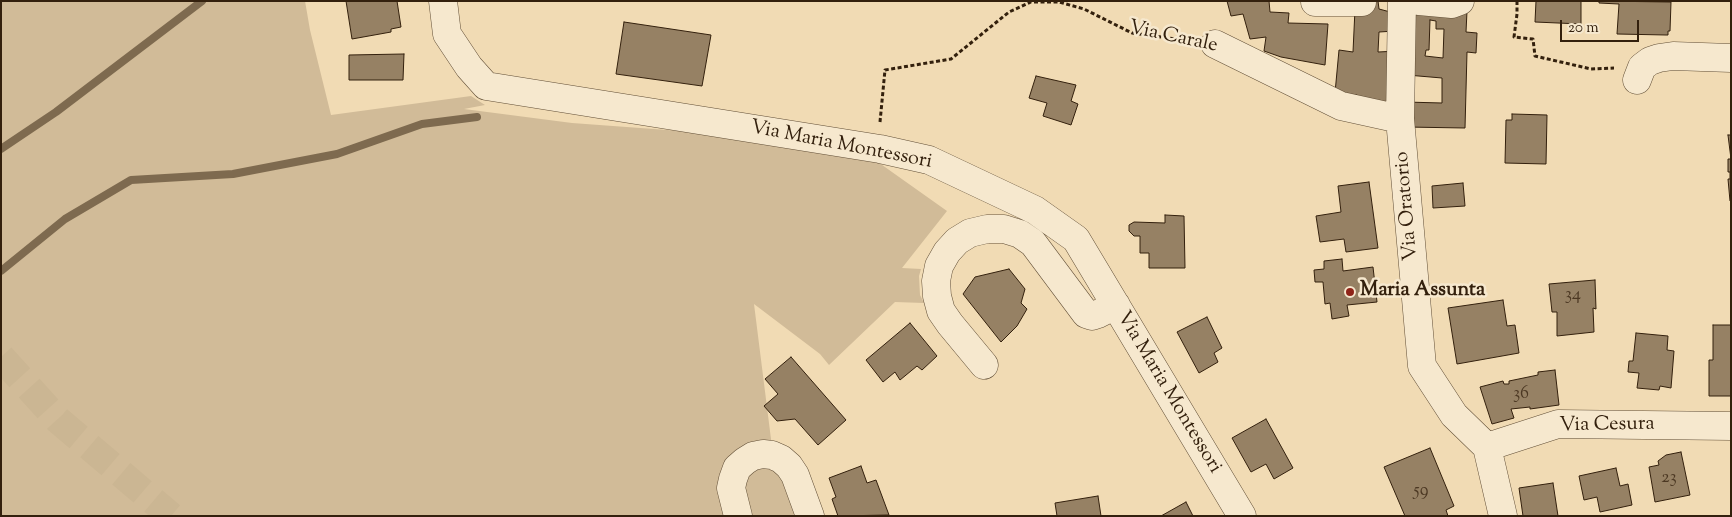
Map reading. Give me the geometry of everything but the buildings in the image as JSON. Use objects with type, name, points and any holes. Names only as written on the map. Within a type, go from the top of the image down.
[{"type":"street","name":"Via Maria Montessori","points":[[442,1],[447,34],[470,68],[486,86],[880,149],[929,160],[1035,210],[1076,239],[1242,516]]},
{"type":"street","name":"Via Oratorio","points":[[1402,1],[1400,119],[1422,366],[1454,415],[1487,447]]},
{"type":"street","points":[[1419,1],[1452,4],[1460,1]]},
{"type":"street","points":[[1315,2],[1374,2]]},
{"type":"street","name":"Via Carale","points":[[1215,44],[1341,106],[1400,119]]},
{"type":"street","points":[[1637,80],[1642,67],[1650,61],[1659,58],[1673,56],[1731,58]]},
{"type":"street","points":[[984,365],[941,311],[937,296],[936,281],[940,266],[947,252],[957,241],[970,233],[987,229],[1004,229],[1020,234],[1033,243],[1043,255],[1086,314],[1092,316],[1116,306]]},
{"type":"street","name":"Via Cesura","points":[[1487,447],[1558,424],[1731,426]]},
{"type":"street","points":[[1487,447],[1503,516]]},
{"type":"street","points":[[738,516],[731,488],[732,479],[737,468],[745,461],[753,456],[763,454],[782,459],[790,466],[810,516]]},
{"type":"path","points":[[1517,1],[1514,37],[1534,39],[1535,56],[1590,69]]},
{"type":"path","name":"Via Carale","points":[[880,149],[880,124],[885,70],[951,59],[1009,12],[1031,2],[1059,2],[1084,9],[1132,33],[1215,44]]},
{"type":"shaded area","points":[[1,1],[305,1],[310,30],[331,115],[471,96],[485,105],[464,109],[572,123],[763,137],[868,155],[947,211],[902,268],[921,269],[919,276],[920,295],[924,303],[895,302],[829,365],[820,354],[754,304],[773,455],[810,516],[1,516]]},
{"type":"waterway","points":[[1,149],[56,112],[202,1]]},
{"type":"waterway","points":[[1,271],[65,219],[131,180],[233,174],[337,154],[422,124],[477,117]]},
{"type":"tunnel","points":[[1,357],[58,420],[171,516]]},
{"type":"place","name":"Maria Assunta","points":[[1350,292]]}]
